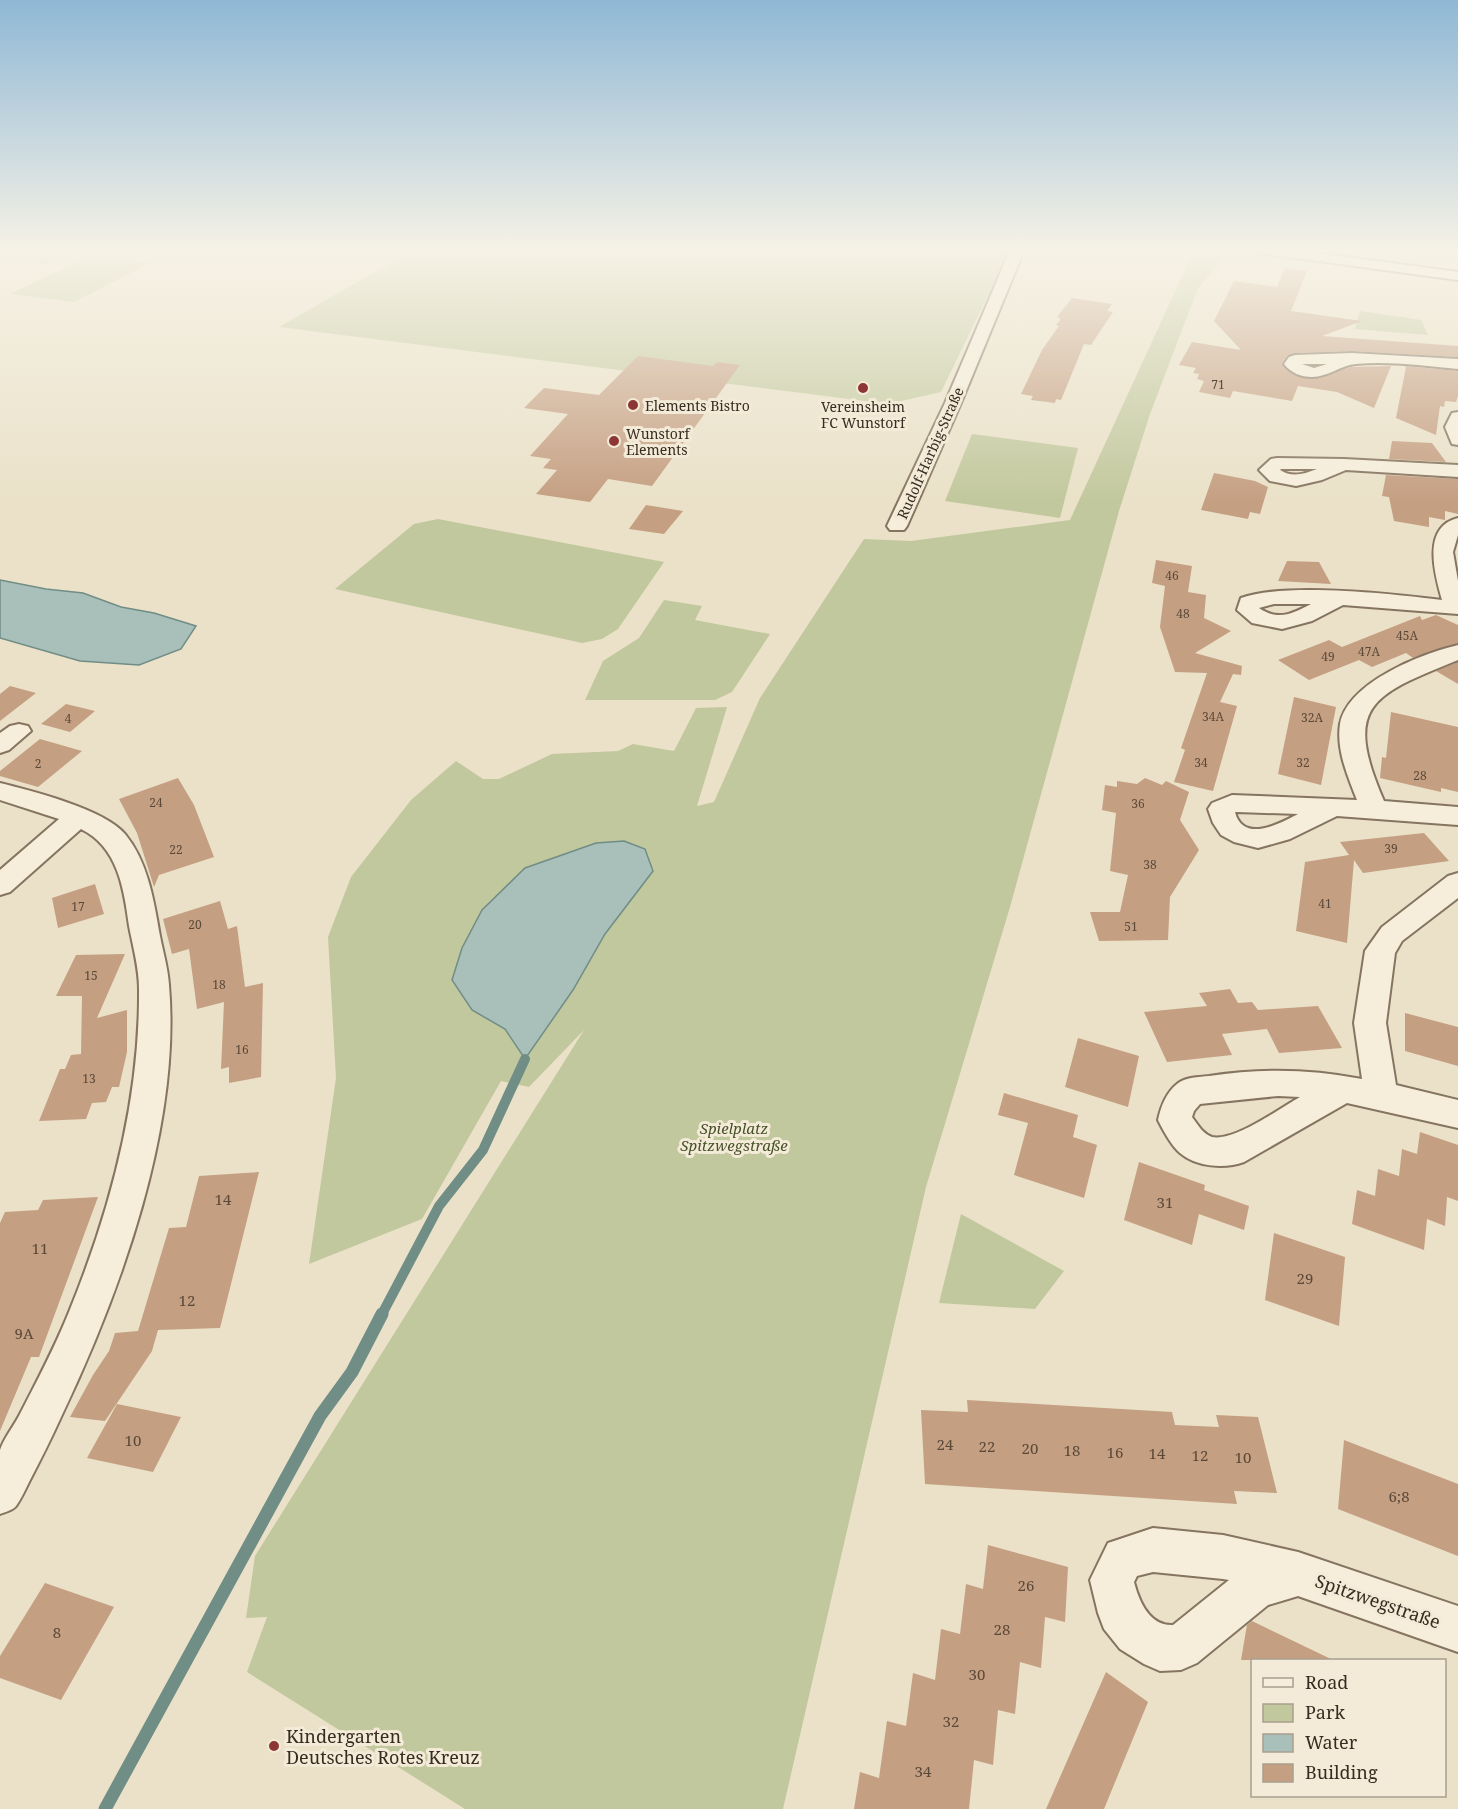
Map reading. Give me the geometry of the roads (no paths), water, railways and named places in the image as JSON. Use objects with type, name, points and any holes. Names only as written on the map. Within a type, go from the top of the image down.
[{"type":"street","name":"Rudolf-Harbig-Straße","points":[[897,526],[983,332]]},
{"type":"street","points":[[1352,358],[1458,364]]},
{"type":"street","points":[[1458,417],[1454,427],[1458,440]]},
{"type":"street","points":[[1344,464],[1458,471]]},
{"type":"street","points":[[1338,599],[1457,608],[1441,553],[1446,536],[1458,524]]},
{"type":"street","points":[[1374,808],[1359,771],[1352,740],[1356,712],[1367,697],[1382,684],[1458,652]]},
{"type":"street","points":[[0,791],[93,823],[114,839],[131,871],[142,912],[154,987],[152,1068],[144,1129],[111,1247],[72,1351],[0,1492]]},
{"type":"street","points":[[1335,806],[1458,816]]},
{"type":"street","points":[[0,885],[78,817]]},
{"type":"street","points":[[1381,1095],[1370,1023],[1380,951],[1392,934],[1458,883]]},
{"type":"street","points":[[1341,1090],[1381,1095],[1458,1114]]},
{"type":"street","name":"Spitzwegstraße","points":[[1298,1574],[1458,1629]]},
{"type":"water","points":[[0,580],[83,593],[121,607],[154,613],[196,626],[181,649],[139,665],[80,661],[0,638]]},
{"type":"water","points":[[624,841],[645,849],[653,871],[605,934],[573,990],[525,1059],[505,1029],[472,1010],[452,980],[462,948],[482,910],[525,868],[596,843]]},
{"type":"waterway","points":[[381,1316],[439,1206],[483,1150],[525,1059]]},
{"type":"waterway","points":[[105,1809],[320,1416],[352,1372],[382,1314]]},
{"type":"place","name":"Vereinsheim FC Wunstorf","points":[[863,388]]},
{"type":"place","name":"Elements Bistro","points":[[633,405]]},
{"type":"place","name":"Wunstorf Elements","points":[[614,441]]},
{"type":"place","name":"Kindergarten Deutsches Rotes Kreuz","points":[[274,1746]]},
{"type":"park label","name":"Spielplatz Spitzwegstraße","points":[[734,1136]]}]
